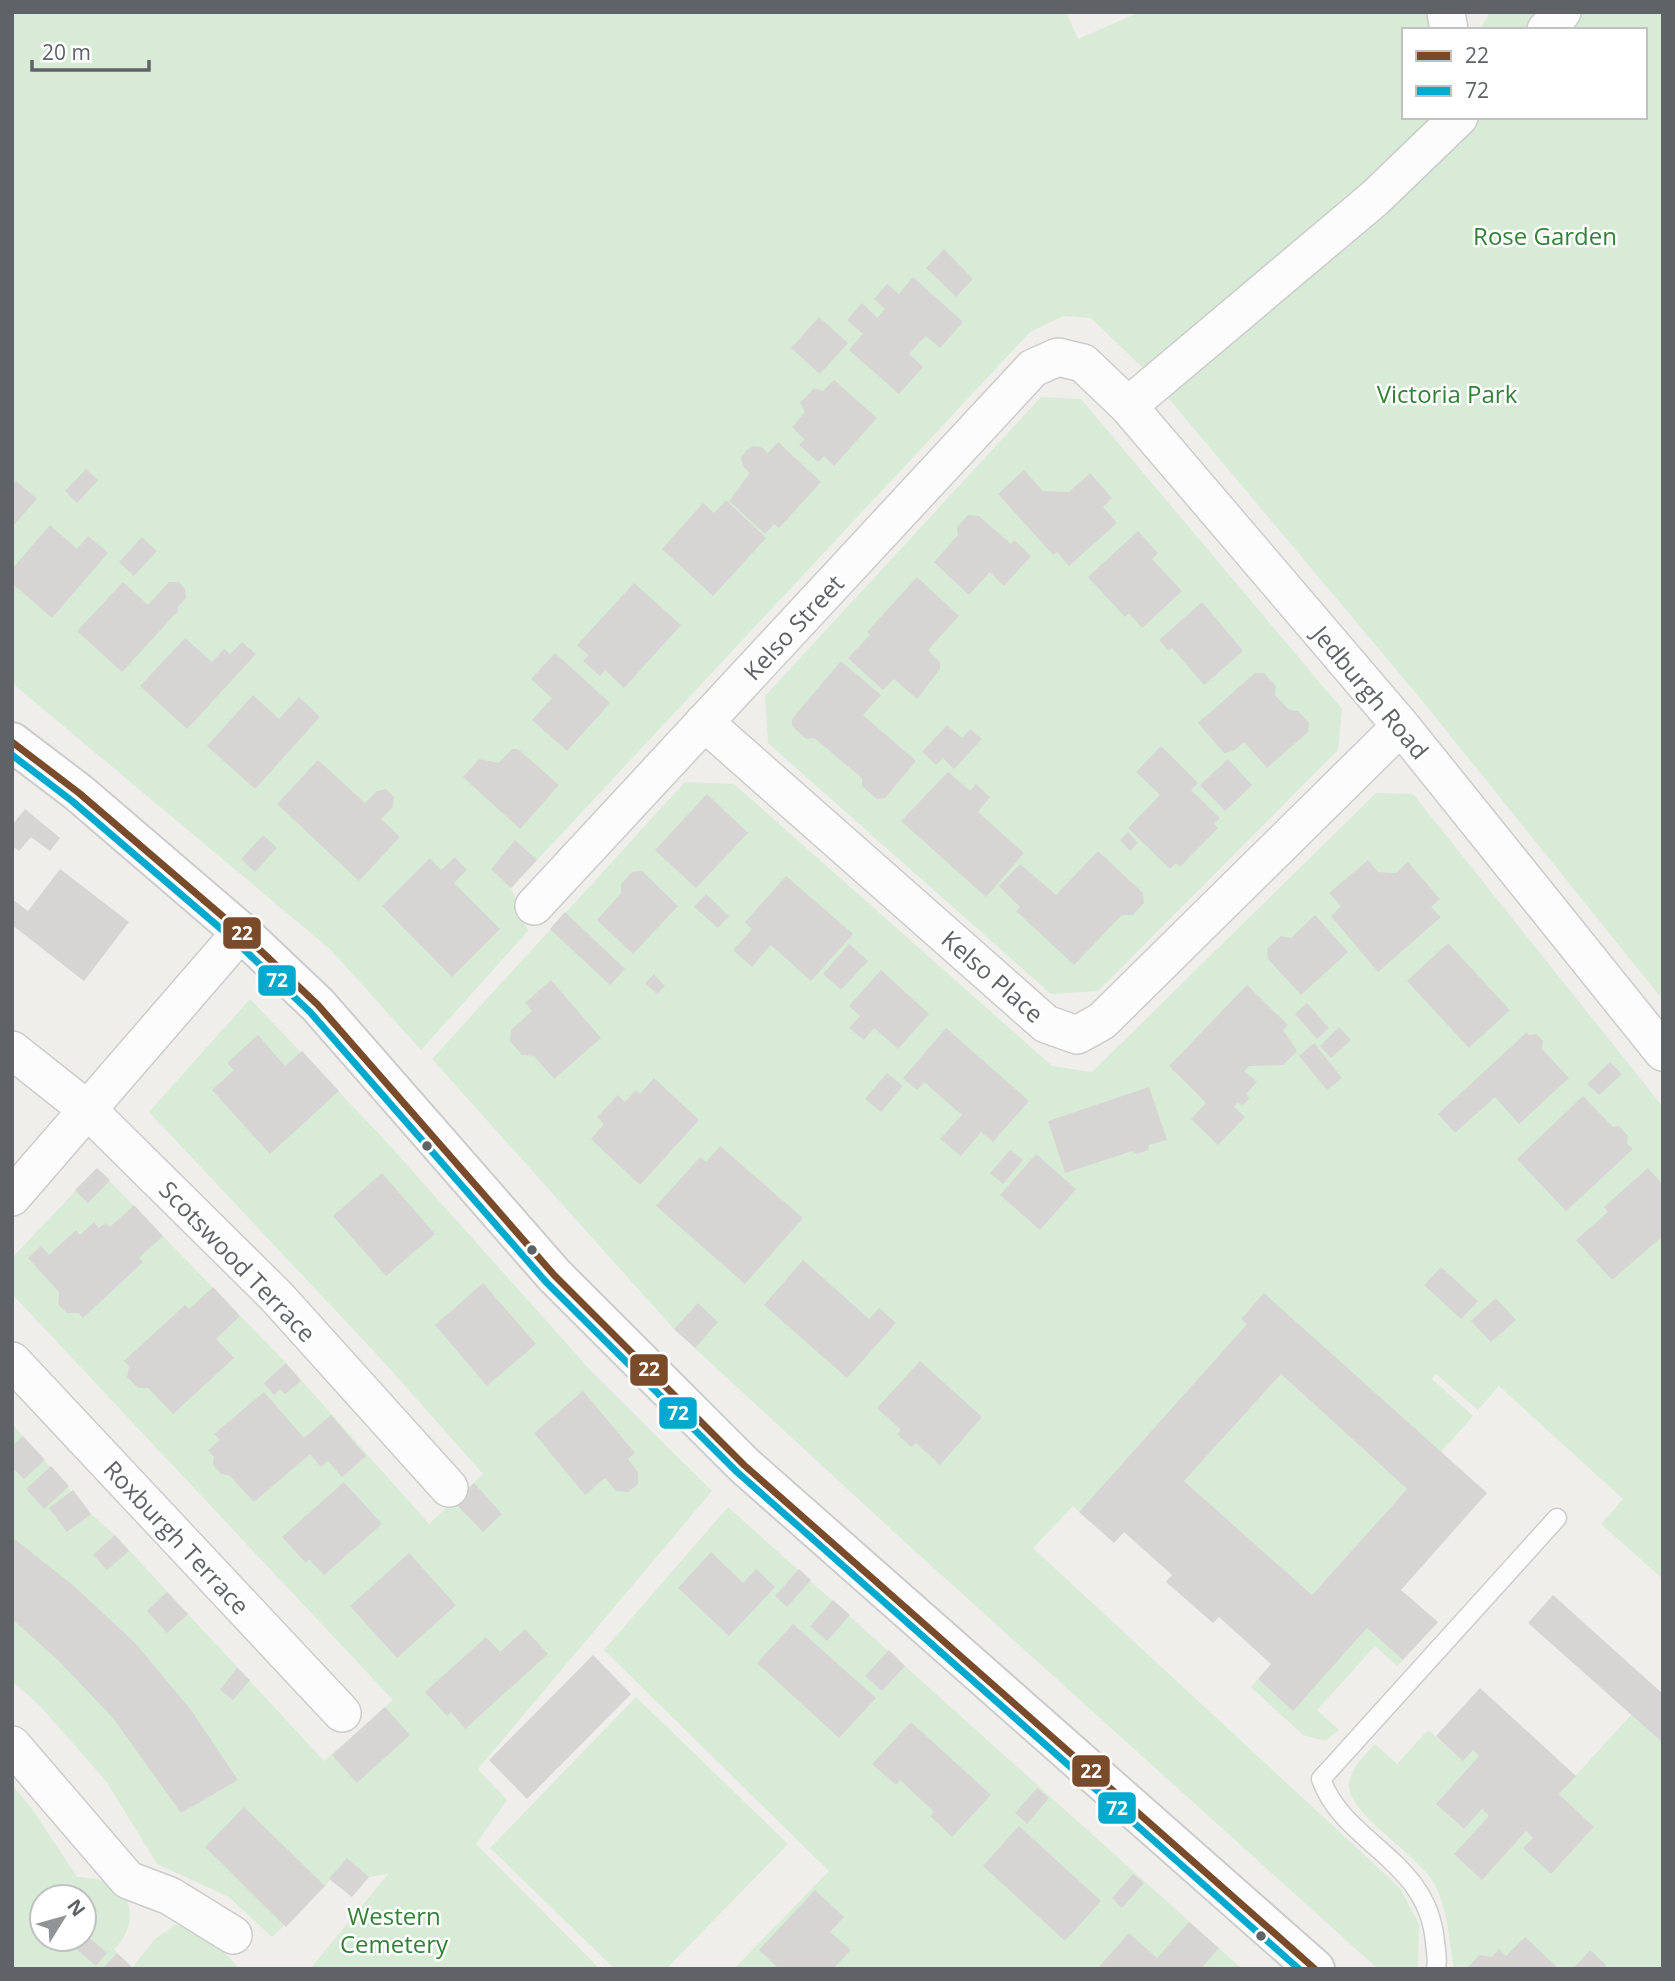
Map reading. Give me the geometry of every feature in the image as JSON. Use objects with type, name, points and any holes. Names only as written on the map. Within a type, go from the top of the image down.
[{"type":"street","points":[[1548,28],[1562,12]]},
{"type":"street","points":[[1128,406],[1375,198],[1457,119]]},
{"type":"street","name":"Jedburgh Road","points":[[1058,357],[1083,363],[1128,406],[1401,726],[1663,1052]]},
{"type":"street","name":"Kelso Street","points":[[534,906],[1033,368],[1058,357]]},
{"type":"street","name":"Kelso Place","points":[[704,722],[1046,1024],[1077,1035],[1102,1021],[1401,726]]},
{"type":"street","points":[[12,742],[79,793],[241,932],[318,1005],[554,1275],[628,1352],[744,1465],[1315,1969]]},
{"type":"street","points":[[12,1197],[241,932]]},
{"type":"street","name":"Scotswood Terrace","points":[[12,1050],[89,1111],[277,1297],[449,1488]]},
{"type":"street","name":"Roxburgh Terrace","points":[[12,1361],[342,1713]]},
{"type":"street","points":[[12,1745],[128,1880],[170,1896],[233,1935]]},
{"type":"lane","points":[[1436,1969],[1433,1920],[1412,1880],[1327,1798],[1321,1779],[1556,1518]]},
{"type":"green space","points":[[12,12],[1066,12],[1078,39],[1140,12],[1429,12],[1431,28],[1402,28],[1402,119],[1647,119],[1647,28],[1481,28],[1490,12],[1663,12],[1663,1000],[1420,698],[1144,369],[1091,318],[1063,316],[1030,332],[511,888],[528,931],[421,1050],[330,949],[12,683]]},
{"type":"green space","points":[[1041,397],[1081,399],[1342,709],[1338,750],[1098,991],[1051,994],[768,743],[765,696]]},
{"type":"green space","points":[[685,782],[734,784],[1052,1066],[1092,1072],[1376,793],[1413,794],[1663,1107],[1663,1579],[1601,1524],[1623,1499],[1499,1386],[1478,1410],[1436,1374],[1432,1379],[1473,1416],[1441,1452],[1264,1294],[1242,1319],[1247,1324],[1079,1512],[1073,1506],[1033,1548],[1400,1888],[1419,1924],[1418,1969],[1378,1969],[906,1543],[674,1329],[432,1059]]},
{"type":"green space","name":"Western Cemetery","points":[[250,999],[382,1137],[592,1372],[712,1491],[478,1769],[507,1800],[476,1844],[600,1969],[310,1969],[388,1874],[369,1877],[347,1858],[325,1886],[272,1937],[229,1897],[157,1864],[106,1781],[40,1706],[12,1681],[12,1424],[91,1514],[115,1535],[324,1761],[393,1700],[12,1294],[12,1258],[97,1168],[286,1363],[429,1524],[483,1474],[383,1361],[149,1112]]},
{"type":"green space","points":[[1281,1374],[1407,1489],[1312,1595],[1184,1481]]},
{"type":"green space","points":[[728,1507],[1242,1969],[734,1969],[829,1871],[604,1650]]},
{"type":"green space","points":[[1367,1628],[1403,1660],[1397,1666],[1375,1646],[1317,1710],[1339,1730],[1325,1741],[1303,1735],[1251,1687],[1258,1679],[1293,1710]]},
{"type":"green space","points":[[636,1697],[788,1844],[666,1969],[615,1969],[490,1848]]},
{"type":"green space","points":[[1631,1715],[1663,1743],[1663,1969],[1454,1969],[1445,1915],[1435,1885],[1415,1861],[1359,1808],[1351,1795],[1349,1784],[1352,1773],[1375,1744],[1397,1764],[1428,1730],[1463,1760],[1473,1750],[1479,1756],[1436,1804],[1464,1829],[1482,1809],[1527,1833],[1533,1838],[1524,1848],[1551,1874],[1594,1827],[1559,1794]]},
{"type":"green space","points":[[12,1785],[33,1810],[77,1877],[105,1882],[116,1888],[128,1903],[130,1912],[126,1932],[114,1949],[117,1953],[102,1969],[12,1969]]},
{"type":"green space","points":[[175,1925],[201,1928],[240,1969],[131,1969],[155,1939]]},
{"type":"building","points":[[944,249],[973,279],[956,297],[926,268]]},
{"type":"building","points":[[913,277],[963,322],[940,348],[926,336],[909,354],[923,367],[899,394],[849,350],[863,334],[847,320],[862,303],[877,318],[885,309],[874,299],[887,284],[899,294]]},
{"type":"building","points":[[819,317],[848,343],[820,374],[791,348]]},
{"type":"building","points":[[834,380],[877,418],[834,466],[824,456],[818,462],[799,445],[804,439],[792,427],[805,412],[800,403],[814,388],[823,391]]},
{"type":"building","points":[[778,442],[821,482],[779,528],[774,524],[765,534],[729,501],[750,473],[743,466],[741,458],[746,451],[753,446],[761,447],[768,453]]},
{"type":"building","points":[[86,469],[98,480],[77,503],[65,491]]},
{"type":"building","points":[[1024,470],[1043,491],[1069,492],[1090,473],[1112,498],[1103,507],[1117,523],[1069,566],[1057,552],[1053,555],[998,494]]},
{"type":"building","points":[[16,481],[37,499],[12,527],[12,486]]},
{"type":"building","points":[[726,500],[766,538],[713,596],[662,549],[703,503],[714,513]]},
{"type":"building","points":[[968,515],[979,516],[1011,544],[1014,540],[1031,556],[1004,586],[990,572],[969,595],[934,562],[958,535],[957,527]]},
{"type":"building","points":[[50,525],[77,549],[88,536],[108,553],[52,618],[12,583],[12,569]]},
{"type":"building","points":[[1138,531],[1158,553],[1152,559],[1182,591],[1142,628],[1129,613],[1125,617],[1088,577]]},
{"type":"building","points":[[142,537],[157,551],[134,576],[119,562]]},
{"type":"building","points":[[917,577],[959,616],[928,650],[940,662],[940,669],[917,699],[894,679],[883,690],[848,658],[870,635],[867,632]]},
{"type":"building","points":[[123,582],[148,605],[169,582],[179,582],[185,589],[186,598],[177,608],[179,610],[122,672],[77,631]]},
{"type":"building","points":[[634,583],[681,625],[624,688],[605,670],[600,676],[583,661],[588,655],[577,645]]},
{"type":"building","points":[[1202,602],[1243,651],[1204,685],[1172,648],[1169,651],[1159,640]]},
{"type":"building","points":[[185,638],[212,662],[224,649],[230,654],[242,642],[256,654],[187,729],[140,686]]},
{"type":"building","points":[[555,653],[610,703],[567,751],[532,720],[552,698],[531,679]]},
{"type":"building","points":[[841,661],[881,695],[863,715],[916,761],[885,798],[877,799],[862,786],[862,778],[814,738],[806,739],[792,726],[792,719]]},
{"type":"building","points":[[1255,673],[1264,673],[1276,686],[1275,695],[1289,710],[1298,711],[1309,723],[1308,732],[1267,768],[1244,742],[1233,751],[1224,753],[1198,723]]},
{"type":"building","points":[[253,695],[279,719],[299,697],[320,717],[255,789],[207,746]]},
{"type":"building","points":[[947,725],[962,738],[970,729],[982,739],[954,769],[943,758],[936,765],[922,752]]},
{"type":"building","points":[[1161,746],[1198,783],[1191,790],[1220,818],[1214,824],[1218,828],[1180,867],[1176,863],[1170,869],[1128,828],[1160,795],[1136,772]]},
{"type":"building","points":[[512,749],[518,749],[559,785],[520,829],[463,777],[479,759],[499,763]]},
{"type":"building","points":[[1228,759],[1252,785],[1225,811],[1200,785]]},
{"type":"building","points":[[318,760],[365,803],[377,791],[386,789],[394,797],[393,807],[381,819],[400,837],[359,881],[277,804]]},
{"type":"building","points":[[948,772],[970,791],[976,784],[990,797],[978,812],[1024,853],[986,897],[901,821]]},
{"type":"building","points":[[707,794],[748,833],[696,888],[655,850]]},
{"type":"building","points":[[25,809],[60,838],[50,851],[31,837],[19,851],[12,846],[12,825]]},
{"type":"building","points":[[1128,832],[1138,843],[1130,851],[1120,840]]},
{"type":"building","points":[[263,835],[277,848],[255,872],[241,859]]},
{"type":"building","points":[[515,840],[537,860],[511,888],[491,869]]},
{"type":"building","points":[[1098,851],[1143,893],[1144,903],[1133,915],[1122,915],[1074,965],[1016,911],[1020,907],[999,886],[1020,864],[1056,895]]},
{"type":"building","points":[[455,857],[467,870],[454,883],[500,929],[452,977],[382,906],[430,858],[441,870]]},
{"type":"building","points":[[1368,860],[1378,872],[1396,873],[1408,862],[1440,899],[1431,907],[1441,917],[1378,972],[1331,916],[1341,906],[1329,893]]},
{"type":"building","points":[[60,869],[129,922],[84,981],[12,925],[12,899],[28,911]]},
{"type":"building","points":[[642,871],[678,906],[633,954],[597,920],[621,893],[621,884],[632,872]]},
{"type":"building","points":[[786,876],[853,934],[811,981],[771,945],[752,967],[733,950],[752,929],[745,922]]},
{"type":"building","points":[[706,894],[729,916],[718,928],[694,907]]},
{"type":"building","points":[[565,912],[625,969],[610,985],[550,929]]},
{"type":"building","points":[[1315,915],[1348,952],[1301,995],[1268,959],[1267,949],[1281,936],[1291,938]]},
{"type":"building","points":[[1448,943],[1510,1010],[1469,1048],[1407,981]]},
{"type":"building","points":[[849,944],[868,961],[841,990],[823,974]]},
{"type":"building","points":[[881,970],[929,1014],[898,1049],[874,1028],[864,1040],[849,1028],[860,1016],[849,1006]]},
{"type":"building","points":[[654,974],[665,986],[657,994],[645,983]]},
{"type":"building","points":[[551,980],[601,1038],[554,1079],[534,1056],[522,1055],[510,1041],[511,1030],[532,1011],[525,1003]]},
{"type":"building","points":[[1247,985],[1288,1025],[1283,1030],[1297,1051],[1283,1065],[1249,1066],[1244,1071],[1257,1082],[1247,1093],[1249,1099],[1243,1105],[1237,1103],[1234,1107],[1245,1117],[1218,1145],[1191,1119],[1206,1103],[1169,1066]]},
{"type":"building","points":[[1307,1003],[1329,1028],[1317,1039],[1295,1014]]},
{"type":"building","points":[[1339,1027],[1351,1040],[1331,1058],[1320,1046]]},
{"type":"building","points":[[946,1028],[1029,1101],[993,1142],[981,1132],[961,1156],[940,1139],[962,1115],[924,1082],[917,1090],[903,1078]]},
{"type":"building","points":[[1527,1032],[1529,1035],[1536,1034],[1543,1041],[1542,1049],[1569,1078],[1519,1124],[1495,1097],[1455,1133],[1438,1114]]},
{"type":"building","points":[[258,1035],[285,1066],[302,1051],[339,1091],[270,1154],[212,1090],[234,1070],[227,1063]]},
{"type":"building","points":[[1314,1043],[1342,1078],[1327,1090],[1299,1056]]},
{"type":"building","points":[[1610,1062],[1622,1074],[1599,1095],[1587,1084]]},
{"type":"building","points":[[887,1073],[903,1086],[881,1112],[865,1099]]},
{"type":"building","points":[[654,1078],[699,1120],[640,1185],[591,1139],[604,1124],[597,1117],[618,1095],[625,1102],[636,1090],[640,1094]]},
{"type":"building","points":[[1149,1087],[1167,1140],[1149,1145],[1148,1150],[1137,1154],[1132,1151],[1065,1173],[1048,1121]]},
{"type":"building","points":[[1583,1096],[1613,1127],[1619,1126],[1628,1136],[1627,1143],[1633,1149],[1566,1211],[1517,1159]]},
{"type":"building","points":[[720,1146],[803,1218],[745,1284],[656,1206],[700,1157],[706,1162]]},
{"type":"building","points":[[1010,1150],[1023,1160],[1003,1184],[990,1173]]},
{"type":"building","points":[[1036,1154],[1076,1189],[1040,1230],[1000,1195]]},
{"type":"building","points":[[97,1168],[110,1180],[88,1203],[75,1190]]},
{"type":"building","points":[[1648,1168],[1663,1185],[1663,1236],[1612,1280],[1576,1240],[1608,1212],[1604,1207]]},
{"type":"building","points":[[382,1173],[435,1234],[386,1276],[333,1216]]},
{"type":"building","points":[[134,1205],[163,1236],[139,1258],[143,1262],[83,1318],[79,1313],[67,1313],[58,1304],[59,1292],[28,1258],[41,1246],[49,1255],[76,1230],[80,1235],[94,1222],[99,1228],[106,1223],[110,1227]]},
{"type":"building","points":[[803,1260],[869,1319],[879,1308],[896,1323],[847,1378],[764,1305]]},
{"type":"building","points":[[1441,1267],[1478,1301],[1461,1319],[1424,1285]]},
{"type":"building","points":[[483,1283],[536,1344],[487,1386],[435,1325]]},
{"type":"building","points":[[213,1287],[240,1316],[216,1339],[234,1358],[173,1414],[148,1388],[138,1388],[127,1377],[129,1366],[124,1361],[185,1305],[189,1309]]},
{"type":"building","points":[[1264,1293],[1487,1493],[1401,1590],[1438,1622],[1403,1660],[1367,1628],[1293,1711],[1258,1679],[1271,1664],[1219,1617],[1213,1623],[1166,1582],[1172,1575],[1124,1532],[1114,1543],[1079,1512],[1247,1324],[1241,1319]],"holes":[[[1281,1374],[1407,1489],[1312,1595],[1184,1481]]]},
{"type":"building","points":[[1496,1298],[1516,1320],[1491,1342],[1471,1321]]},
{"type":"building","points":[[698,1303],[718,1322],[695,1348],[674,1329]]},
{"type":"building","points":[[920,1361],[982,1417],[940,1465],[916,1443],[911,1447],[897,1434],[901,1430],[877,1408]]},
{"type":"building","points":[[286,1363],[301,1381],[285,1394],[280,1389],[274,1395],[264,1383]]},
{"type":"building","points":[[583,1391],[635,1453],[628,1459],[638,1472],[638,1484],[628,1492],[616,1491],[605,1478],[585,1495],[534,1433]]},
{"type":"building","points":[[264,1392],[304,1438],[331,1415],[366,1456],[342,1477],[328,1461],[321,1467],[310,1454],[254,1502],[229,1475],[221,1474],[213,1465],[214,1457],[208,1450],[220,1440],[214,1434]]},
{"type":"building","points":[[23,1436],[45,1460],[24,1479],[12,1467],[12,1446]]},
{"type":"building","points":[[51,1466],[69,1486],[44,1509],[26,1489]]},
{"type":"building","points":[[344,1482],[382,1524],[324,1575],[309,1559],[306,1563],[282,1537]]},
{"type":"building","points":[[474,1483],[502,1514],[483,1532],[454,1502]]},
{"type":"building","points":[[73,1490],[91,1514],[67,1532],[49,1508]]},
{"type":"building","points":[[115,1535],[129,1551],[107,1570],[93,1555]]},
{"type":"building","points":[[12,1537],[74,1586],[136,1644],[191,1710],[238,1780],[181,1813],[113,1718],[59,1661],[12,1619]]},
{"type":"building","points":[[711,1552],[743,1583],[756,1569],[775,1587],[729,1636],[678,1588]]},
{"type":"building","points":[[409,1553],[456,1605],[397,1658],[350,1606]]},
{"type":"building","points":[[799,1569],[811,1580],[787,1607],[775,1596]]},
{"type":"building","points":[[167,1592],[188,1614],[167,1633],[147,1611]]},
{"type":"building","points":[[1553,1595],[1663,1694],[1663,1743],[1528,1623]]},
{"type":"building","points":[[833,1600],[850,1615],[827,1641],[810,1626]]},
{"type":"building","points":[[793,1624],[876,1698],[839,1738],[757,1663]]},
{"type":"building","points":[[525,1629],[548,1654],[465,1729],[451,1712],[447,1716],[425,1692],[486,1637],[500,1652]]},
{"type":"building","points":[[889,1650],[905,1666],[882,1691],[865,1676]]},
{"type":"building","points":[[593,1655],[631,1694],[527,1799],[489,1760]]},
{"type":"building","points":[[237,1668],[250,1680],[233,1700],[220,1690]]},
{"type":"building","points":[[1480,1688],[1576,1776],[1559,1794],[1594,1827],[1551,1874],[1523,1848],[1533,1838],[1526,1831],[1482,1880],[1454,1854],[1489,1816],[1482,1809],[1464,1829],[1436,1804],[1479,1756],[1473,1750],[1463,1761],[1436,1736]]},
{"type":"building","points":[[385,1707],[410,1735],[357,1783],[332,1755]]},
{"type":"building","points":[[911,1722],[991,1795],[952,1837],[930,1816],[934,1812],[900,1780],[896,1785],[872,1764]]},
{"type":"building","points":[[1037,1788],[1049,1798],[1027,1824],[1015,1813]]},
{"type":"building","points":[[244,1807],[325,1886],[286,1927],[205,1847]]},
{"type":"building","points":[[1019,1826],[1101,1901],[1065,1941],[983,1866]]},
{"type":"building","points":[[347,1858],[369,1877],[352,1897],[329,1879]]},
{"type":"building","points":[[1133,1874],[1144,1883],[1122,1908],[1112,1898]]},
{"type":"building","points":[[815,1890],[844,1917],[830,1932],[851,1950],[833,1969],[779,1969],[759,1950]]},
{"type":"building","points":[[1189,1922],[1219,1948],[1201,1969],[1097,1969],[1129,1933],[1157,1958]]},
{"type":"building","points":[[1525,1937],[1556,1966],[1553,1969],[1466,1969],[1479,1955],[1492,1957],[1499,1949],[1506,1956]]},
{"type":"building","points":[[98,1945],[107,1953],[96,1966],[81,1953],[98,1953]]},
{"type":"building","points":[[1590,1950],[1606,1965],[1603,1969],[1573,1969]]},
{"type":"building","points":[[117,1953],[132,1967],[102,1969]]},
{"type":"transit line","name":"22","points":[[12,742],[79,793],[241,932],[318,1005],[554,1275],[744,1465],[1315,1969]]},
{"type":"transit line","name":"72","points":[[12,755],[72,801],[234,940],[310,1012],[546,1282],[737,1472],[1299,1969]]},
{"type":"park label","name":"Rose Garden","points":[[1545,235]]},
{"type":"park label","name":"Victoria Park","points":[[1447,393]]}]
